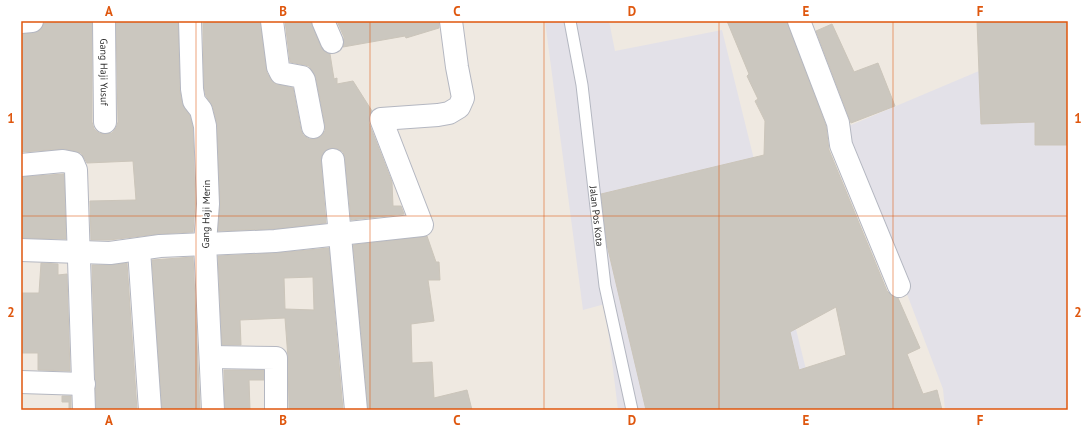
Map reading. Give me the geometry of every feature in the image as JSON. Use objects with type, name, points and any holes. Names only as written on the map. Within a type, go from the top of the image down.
[{"type":"street","points":[[21,22],[32,21]]},
{"type":"street","name":"Gang Haji Yusuf","points":[[104,21],[105,122]]},
{"type":"street","name":"Gang Haji Merin","points":[[190,21],[192,89],[194,101],[201,110],[205,126],[208,204],[206,243],[213,410]]},
{"type":"street","points":[[272,21],[278,67],[281,73],[302,77],[304,80],[312,127]]},
{"type":"street","points":[[323,21],[332,42]]},
{"type":"street","points":[[21,250],[110,253],[160,246],[275,241],[338,233],[380,231],[422,225],[381,119],[438,115],[449,113],[459,107],[463,98],[451,21]]},
{"type":"street","points":[[799,21],[838,123],[841,145],[899,286]]},
{"type":"street","points":[[333,160],[338,233],[348,309],[356,410]]},
{"type":"street","points":[[21,165],[63,161],[73,163],[76,170],[84,410]]},
{"type":"street","points":[[139,250],[150,410]]},
{"type":"street","points":[[211,357],[276,358],[276,410]]},
{"type":"street","points":[[21,382],[84,384]]},
{"type":"lane","name":"Jalan Pos Kota","points":[[570,21],[582,85],[605,286],[632,410]]},
{"type":"shaded area","points":[[545,21],[609,21],[615,51],[722,30],[816,410],[618,410],[605,304],[583,310]]},
{"type":"shaded area","points":[[978,21],[1068,21],[1068,410],[945,410],[943,389],[844,128],[979,71]]},
{"type":"building","points":[[92,21],[92,122],[94,129],[99,133],[105,134],[112,133],[118,122],[116,21],[178,21],[180,91],[182,103],[190,116],[193,128],[195,204],[193,232],[158,234],[109,240],[91,240],[90,201],[136,200],[133,161],[87,163],[81,153],[65,149],[21,152],[21,34],[39,31],[44,23]]},
{"type":"building","points":[[223,21],[260,21],[267,73],[274,83],[293,88],[303,135],[309,139],[315,139],[321,136],[325,131],[316,78],[309,66],[290,62],[285,21],[311,21],[321,47],[325,52],[330,54],[334,79],[337,78],[337,84],[353,81],[372,111],[369,117],[369,123],[392,182],[393,206],[401,206],[404,214],[351,220],[345,158],[343,152],[332,148],[326,150],[322,155],[321,161],[326,223],[274,229],[218,231],[220,204],[217,125],[213,107],[206,96],[204,88],[203,23]]},
{"type":"building","points":[[337,21],[439,21],[439,28],[406,38],[405,36],[343,47],[344,37]]},
{"type":"building","points":[[727,21],[787,21],[826,126],[829,150],[887,291],[892,296],[898,298],[920,348],[907,354],[923,394],[937,390],[942,410],[646,410],[607,245],[601,194],[764,155],[765,121],[755,101],[758,99],[747,76],[749,74]],"holes":[[[836,307],[846,355],[799,370],[790,332]]]},
{"type":"building","points":[[977,21],[1067,21],[1068,145],[1035,145],[1035,122],[981,124]]},
{"type":"building","points":[[832,24],[854,72],[878,63],[895,106],[851,123],[816,31]]},
{"type":"building","points":[[64,174],[66,239],[21,238],[21,177]]},
{"type":"building","points":[[427,236],[436,262],[439,262],[440,280],[428,280],[434,321],[411,324],[412,363],[432,362],[434,398],[467,390],[472,410],[368,410],[353,245]]},
{"type":"building","points":[[329,248],[343,410],[289,410],[288,358],[285,318],[240,320],[241,345],[222,345],[218,256]],"holes":[[[313,277],[314,310],[285,309],[284,278]]]},
{"type":"building","points":[[193,257],[200,408],[162,410],[152,260]]},
{"type":"building","points":[[41,263],[58,264],[58,275],[67,274],[70,371],[38,370],[38,353],[21,353],[21,293],[39,293]]},
{"type":"building","points":[[127,263],[137,410],[96,410],[92,265]]},
{"type":"building","points":[[224,370],[264,370],[264,380],[249,380],[250,410],[225,410]]},
{"type":"building","points":[[62,396],[71,396],[71,410],[69,410],[69,402],[62,402]]}]
